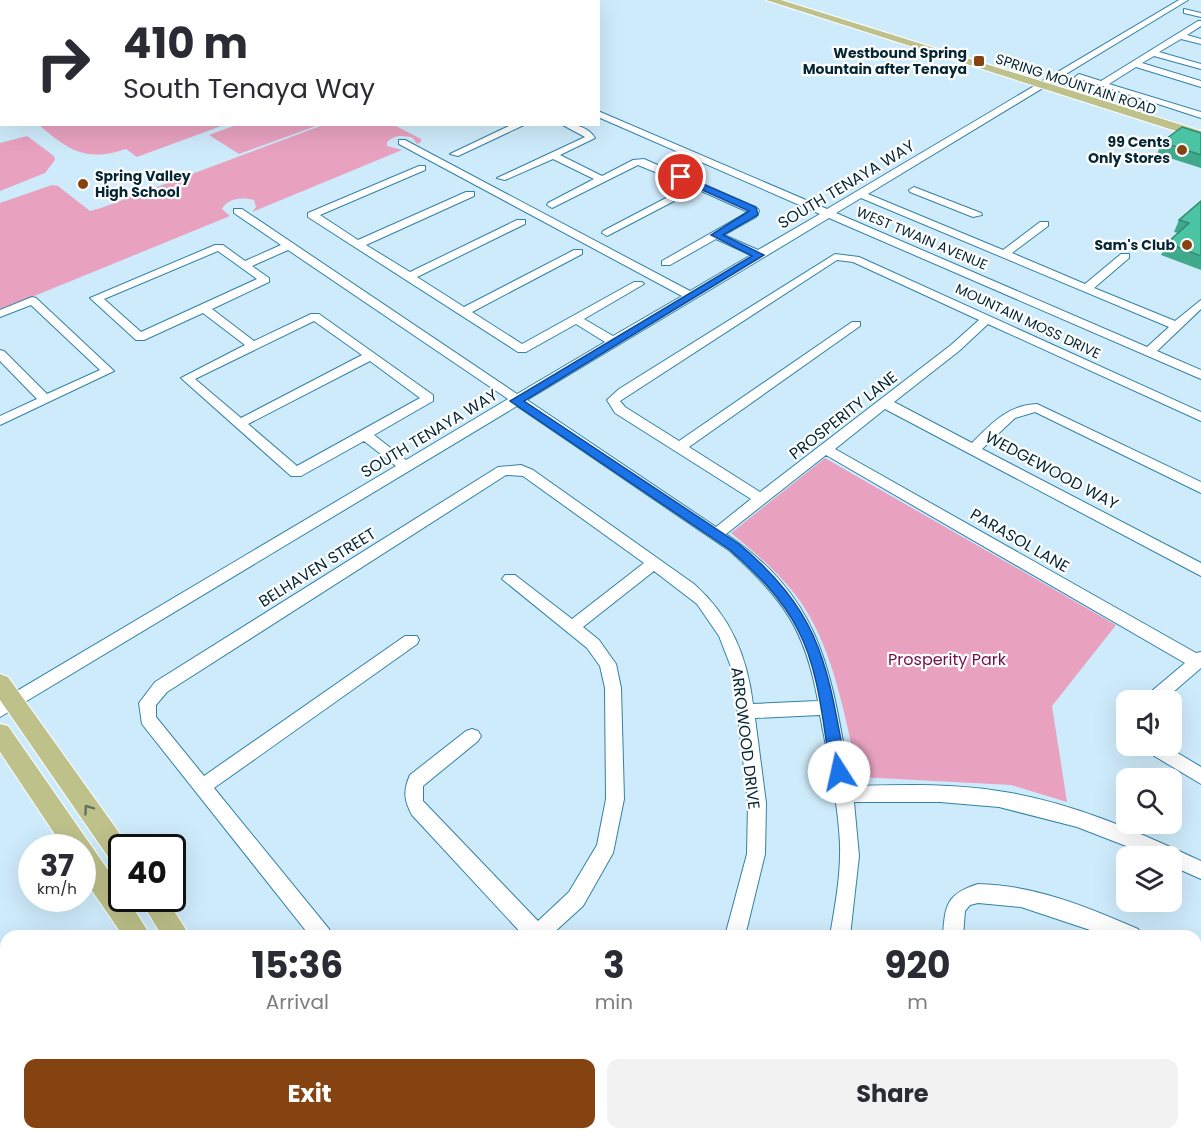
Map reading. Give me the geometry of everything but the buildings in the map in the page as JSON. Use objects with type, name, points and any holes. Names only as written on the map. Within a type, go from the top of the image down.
[{"type":"main road","name":"SPRING MOUNTAIN ROAD","points":[[771,0],[1201,138]]},
{"type":"main road","name":"SPRING MOUNTAIN ROAD","points":[[1040,86],[1171,131],[1201,138]]},
{"type":"main road","points":[[4,699],[108,837]]},
{"type":"main road","points":[[0,733],[69,834]]},
{"type":"main road","points":[[96,874],[134,930]]},
{"type":"main road","points":[[161,912],[173,930]]},
{"type":"street","name":"SOUTH TENAYA WAY","points":[[4,699],[516,401],[1184,0]]},
{"type":"street","points":[[1187,11],[1201,15]]},
{"type":"street","points":[[1103,84],[1201,23]]},
{"type":"street","points":[[1181,36],[1201,42]]},
{"type":"street","points":[[1153,53],[1201,67]]},
{"type":"street","points":[[1136,64],[1201,84]]},
{"type":"street","points":[[1079,76],[1201,115]]},
{"type":"street","name":"WEST TWAIN AVENUE","points":[[600,115],[1201,375]]},
{"type":"street","points":[[455,154],[518,126]]},
{"type":"street","points":[[502,178],[587,140],[590,136],[572,126]]},
{"type":"street","points":[[402,142],[691,296]]},
{"type":"street","points":[[553,155],[603,180]]},
{"type":"street","points":[[552,205],[636,162],[648,162],[753,209],[755,213],[666,263]]},
{"type":"street","points":[[422,168],[312,215],[522,350],[638,284]]},
{"type":"street","points":[[607,233],[698,185]]},
{"type":"street","points":[[914,189],[918,205],[1004,254],[1176,327]]},
{"type":"street","points":[[358,244],[470,194]]},
{"type":"street","points":[[862,195],[977,215]]},
{"type":"street","points":[[238,211],[716,534],[764,572],[806,629],[819,666],[843,794],[849,846],[846,899],[841,930]]},
{"type":"street","points":[[409,277],[521,222]]},
{"type":"street","points":[[1004,254],[1044,224]]},
{"type":"street","points":[[716,235],[759,255]]},
{"type":"street","points":[[244,265],[289,245]]},
{"type":"street","points":[[219,247],[244,265],[266,280],[140,337],[96,298],[219,247]]},
{"type":"street","points":[[463,312],[578,252]]},
{"type":"street","name":"MOUNTAIN MOSS DRIVE","points":[[679,448],[620,410],[614,400],[623,392],[835,257],[842,256],[855,258],[1201,417]]},
{"type":"street","points":[[1086,289],[1125,256]]},
{"type":"street","points":[[0,314],[32,300],[108,370],[0,421]]},
{"type":"street","points":[[1149,352],[1201,303]]},
{"type":"street","points":[[204,308],[253,346]]},
{"type":"street","points":[[315,316],[429,398],[296,473],[187,378],[253,346],[315,316]]},
{"type":"street","points":[[576,319],[615,342]]},
{"type":"street","name":"PROSPERITY LANE","points":[[716,534],[885,403],[987,319]]},
{"type":"street","points":[[761,499],[679,448],[856,324]]},
{"type":"street","points":[[239,424],[370,356]]},
{"type":"street","points":[[2,360],[45,400]]},
{"type":"street","name":"WEDGEWOOD WAY","points":[[885,403],[1201,570]]},
{"type":"street","points":[[974,449],[1016,412],[1029,407],[1037,408],[1201,488]]},
{"type":"street","points":[[364,435],[405,466]]},
{"type":"street","name":"PARASOL LANE","points":[[825,449],[1199,660]]},
{"type":"street","name":"ARROWOOD DRIVE","points":[[512,469],[528,473],[702,600],[726,634],[741,672],[757,803],[756,854],[737,930]]},
{"type":"street","name":"BELHAVEN STREET","points":[[202,787],[148,719],[147,703],[152,695],[503,470],[512,469]]},
{"type":"street","points":[[572,627],[654,563]]},
{"type":"street","points":[[510,579],[593,644],[610,669],[613,688],[615,799],[611,830],[589,881],[576,899],[542,930]]},
{"type":"street","points":[[317,930],[202,787],[411,640]]},
{"type":"street","points":[[1164,690],[1199,660]]},
{"type":"street","points":[[746,711],[828,708]]},
{"type":"street","points":[[472,736],[416,781],[412,791],[413,800],[418,809],[530,930]]},
{"type":"street","points":[[1168,756],[1201,776]]},
{"type":"street","points":[[843,794],[934,793],[999,799],[1109,828],[1201,870]]},
{"type":"street","points":[[953,930],[954,914],[958,903],[966,896],[985,892],[1026,899],[1090,917],[1118,930]]},
{"type":"green space","points":[[40,126],[221,126],[137,157],[126,149],[112,153],[89,154],[79,152],[60,142]]},
{"type":"green space","points":[[234,126],[316,126],[239,154],[209,135]]},
{"type":"green space","points":[[320,126],[396,126],[421,139],[421,142],[417,144],[413,138],[406,136],[393,138],[387,142],[387,146],[402,150],[252,212],[256,207],[254,200],[232,201],[222,209],[230,216],[0,310],[0,203],[52,185],[58,186],[90,211]]},
{"type":"green space","points":[[27,136],[54,156],[55,160],[45,173],[0,191],[0,143]]},
{"type":"green space","name":"Prosperity Park","points":[[825,458],[1116,625],[1052,706],[1067,802],[1011,785],[859,777],[836,681],[808,613],[780,576],[731,533]]},
{"type":"place","name":"Westbound Spring Mountain after Tenaya","points":[[979,61]]},
{"type":"place","name":"99 Cents Only Stores","points":[[1182,150]]},
{"type":"place","name":"Spring Valley High School","points":[[83,184]]},
{"type":"place","name":"Sam's Club","points":[[1187,245]]},
{"type":"route","points":[[681,177],[753,209],[755,213],[716,235],[759,255],[516,401],[735,547],[764,572],[806,629],[819,666],[839,772]]}]
